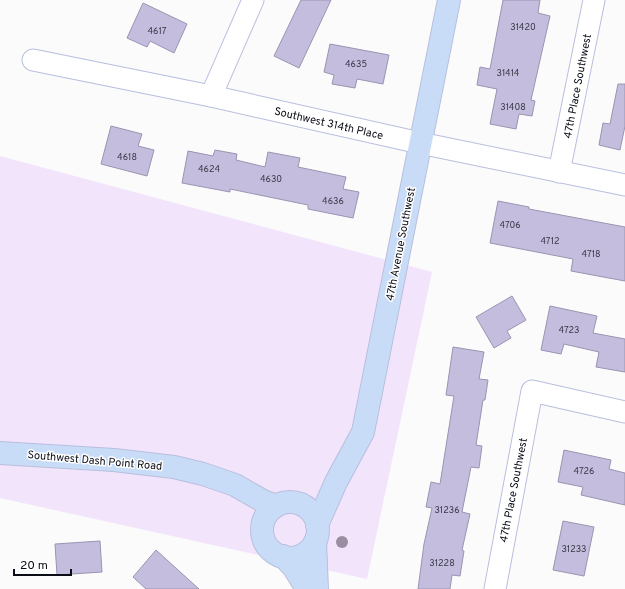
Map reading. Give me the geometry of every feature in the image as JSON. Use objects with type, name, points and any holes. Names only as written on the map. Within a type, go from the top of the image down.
[{"type":"main road","name":"47th Avenue Southwest","points":[[316,533],[336,482],[363,432],[449,0]]},
{"type":"main road","name":"Southwest Dash Point Road","points":[[0,453],[114,460],[174,467],[203,474],[235,485],[263,501],[283,504]]},
{"type":"main road","points":[[262,532],[265,517],[270,510],[311,495],[336,482]]},
{"type":"main road","points":[[235,485],[252,508],[266,545],[276,554],[295,557],[302,555],[312,547],[316,533]]},
{"type":"main road","points":[[283,504],[297,503],[304,506],[315,517],[317,589]]},
{"type":"main road","points":[[283,556],[294,568],[307,589]]},
{"type":"street","points":[[211,96],[253,0]]},
{"type":"street","name":"47th Place Southwest","points":[[559,172],[594,0]]},
{"type":"street","name":"Southwest 314th Place","points":[[33,60],[211,96],[420,143],[625,185]]},
{"type":"street","name":"47th Place Southwest","points":[[495,589],[532,391],[625,412]]},
{"type":"shaded area","points":[[0,156],[432,272],[367,579],[0,498]]},
{"type":"building","points":[[301,0],[331,0],[299,68],[274,56]]},
{"type":"building","points":[[503,0],[540,0],[538,13],[550,16],[531,100],[535,101],[532,116],[519,114],[516,129],[490,124],[497,89],[477,85],[480,67],[490,69]]},
{"type":"building","points":[[143,3],[187,24],[174,53],[150,41],[147,47],[127,38]]},
{"type":"building","points":[[330,44],[389,55],[383,84],[357,79],[355,88],[332,84],[334,75],[324,72]]},
{"type":"building","points":[[618,84],[625,84],[625,126],[620,150],[599,145],[603,123],[610,124]]},
{"type":"building","points":[[111,126],[142,134],[138,146],[154,150],[147,176],[101,164]]},
{"type":"building","points":[[215,150],[237,154],[236,160],[265,167],[268,152],[300,158],[298,167],[346,177],[343,189],[359,192],[353,218],[308,209],[308,205],[230,189],[230,192],[182,183],[188,151],[213,156]]},
{"type":"building","points":[[498,201],[529,207],[529,209],[625,227],[625,281],[571,271],[573,259],[490,243]]},
{"type":"building","points":[[512,296],[526,320],[507,331],[511,338],[494,348],[476,317]]},
{"type":"building","points":[[550,306],[597,316],[593,333],[625,339],[625,372],[596,367],[599,352],[564,344],[561,354],[541,350]]},
{"type":"building","points":[[453,347],[484,352],[479,379],[488,380],[485,400],[483,400],[476,445],[482,446],[479,468],[471,467],[462,512],[470,514],[462,550],[464,551],[460,576],[452,575],[450,589],[418,589],[424,544],[432,508],[426,507],[431,482],[440,484],[454,396],[446,395]]},
{"type":"building","points":[[564,450],[611,460],[609,469],[625,473],[625,505],[581,495],[583,487],[558,482]]},
{"type":"building","points":[[563,521],[594,527],[584,576],[553,570]]},
{"type":"building","points":[[100,541],[102,572],[57,575],[55,544]]},
{"type":"building","points":[[156,550],[199,589],[146,589],[133,577]]}]
